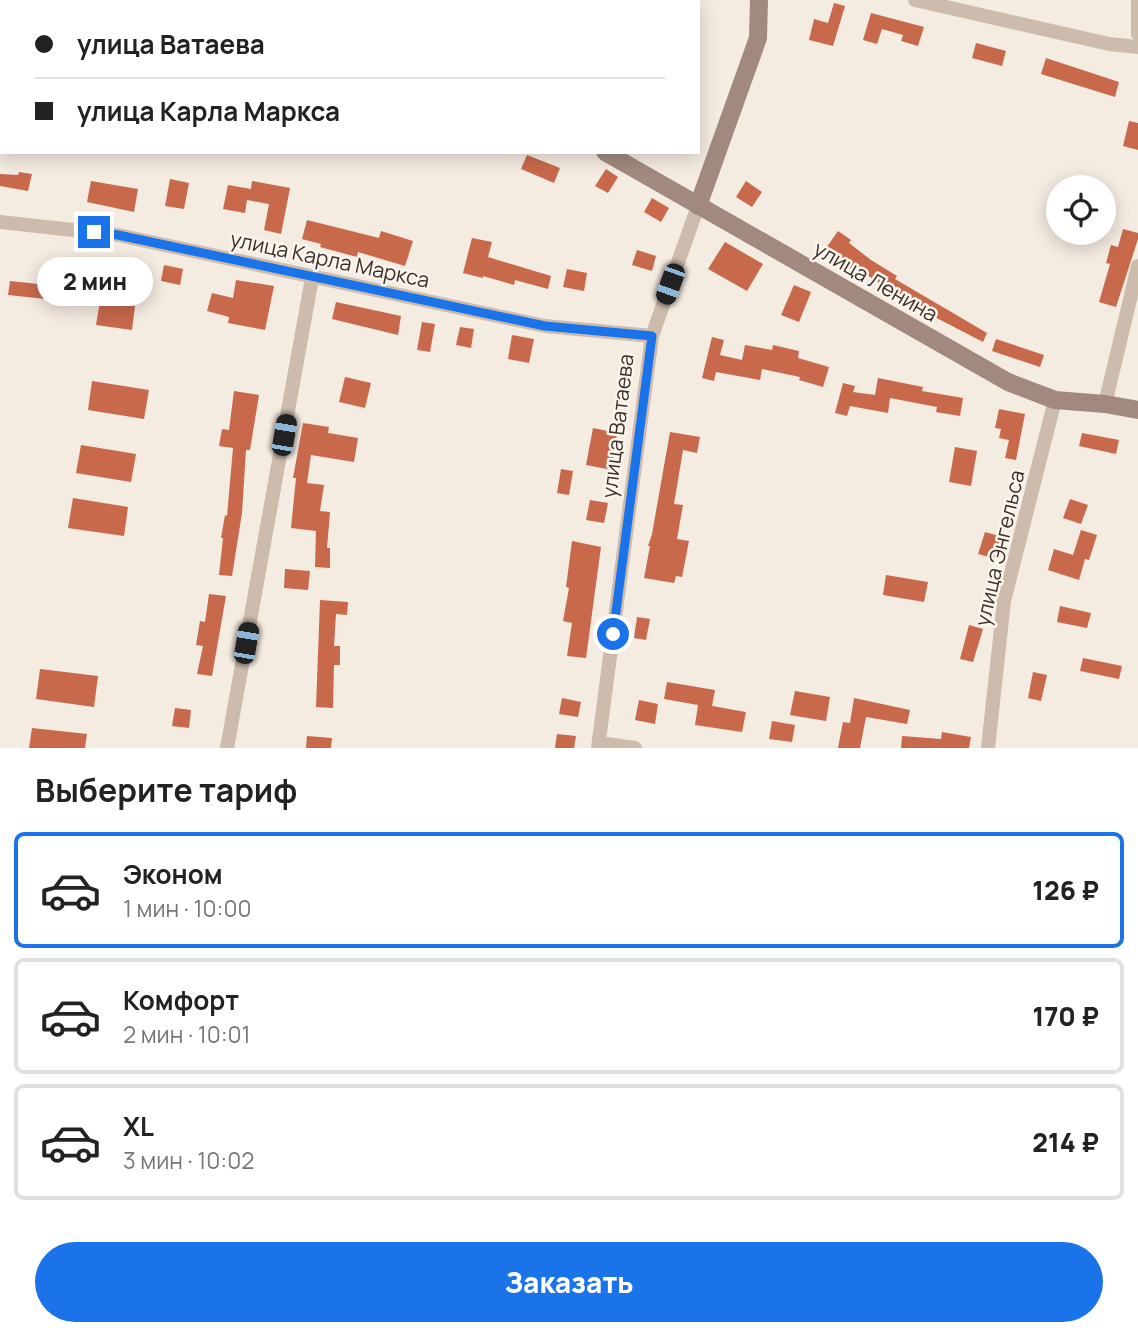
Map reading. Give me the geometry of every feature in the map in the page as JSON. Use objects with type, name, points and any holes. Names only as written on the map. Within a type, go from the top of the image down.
[{"type":"street","name":"улица Ватаева","points":[[598,745],[652,336],[758,38],[759,0]]},
{"type":"street","points":[[915,0],[1109,44],[1138,47]]},
{"type":"street","points":[[1138,1],[1138,34]]},
{"type":"street","name":"улица Ленина","points":[[608,154],[1008,382],[1055,400],[1138,410]]},
{"type":"street","name":"улица Карла Маркса","points":[[0,222],[118,235],[545,326],[652,336]]},
{"type":"street","points":[[1105,404],[1138,266]]},
{"type":"street","points":[[227,748],[312,278]]},
{"type":"street","name":"улица Энгельса","points":[[988,748],[1004,601],[1055,400]]},
{"type":"street","points":[[598,745],[635,748]]},
{"type":"building","points":[[834,3],[845,6],[833,46],[809,40],[814,19],[828,23]]},
{"type":"building","points":[[871,13],[924,27],[918,46],[901,41],[903,35],[882,29],[877,44],[863,40]]},
{"type":"building","points":[[976,43],[1006,51],[1002,66],[972,58]]},
{"type":"building","points":[[1046,58],[1119,82],[1115,97],[1041,74]]},
{"type":"building","points":[[1129,121],[1138,123],[1138,150],[1123,146]]},
{"type":"building","points":[[527,155],[560,168],[554,183],[521,169]]},
{"type":"building","points":[[606,169],[618,177],[608,193],[595,186]]},
{"type":"building","points":[[19,172],[32,174],[28,191],[0,186],[0,174],[18,175]]},
{"type":"building","points":[[170,179],[189,183],[184,209],[165,206]]},
{"type":"building","points":[[91,181],[138,189],[134,212],[87,202]]},
{"type":"building","points":[[252,181],[290,188],[281,234],[264,230],[269,204],[247,200],[245,213],[223,209],[228,185],[251,189]]},
{"type":"building","points":[[746,181],[762,192],[752,207],[736,197]]},
{"type":"building","points":[[652,198],[669,208],[661,222],[644,212]]},
{"type":"building","points":[[307,220],[379,238],[381,231],[413,241],[405,266],[358,252],[357,257],[302,239]]},
{"type":"building","points":[[1123,229],[1138,233],[1116,307],[1099,302],[1110,264],[1106,263],[1111,245],[1118,247]]},
{"type":"building","points":[[838,231],[871,260],[897,276],[895,279],[987,333],[983,342],[898,298],[899,295],[862,272],[860,275],[824,251]]},
{"type":"building","points":[[472,238],[492,242],[488,257],[551,276],[548,289],[515,280],[514,285],[463,273]]},
{"type":"building","points":[[725,242],[763,264],[747,291],[708,269]]},
{"type":"building","points":[[637,250],[656,256],[652,271],[632,265]]},
{"type":"building","points":[[164,265],[183,269],[180,285],[161,281]]},
{"type":"building","points":[[567,269],[587,273],[584,291],[563,287]]},
{"type":"building","points":[[236,280],[274,286],[265,330],[228,323],[229,317],[207,311],[212,293],[233,298]]},
{"type":"building","points":[[10,281],[57,286],[55,300],[8,295]]},
{"type":"building","points":[[794,285],[811,292],[799,322],[781,315]]},
{"type":"building","points":[[100,301],[135,306],[132,330],[96,325]]},
{"type":"building","points":[[336,302],[401,316],[398,335],[332,319]]},
{"type":"building","points":[[422,322],[435,324],[430,352],[417,350]]},
{"type":"building","points":[[460,327],[474,329],[471,348],[456,345]]},
{"type":"building","points":[[512,335],[534,339],[529,363],[508,359]]},
{"type":"building","points":[[712,337],[724,340],[720,355],[742,360],[745,345],[772,350],[773,345],[799,351],[798,358],[829,367],[823,387],[799,380],[800,377],[762,369],[760,380],[716,372],[714,381],[702,378]]},
{"type":"building","points":[[996,339],[1044,355],[1040,367],[992,351]]},
{"type":"building","points":[[345,377],[371,383],[365,408],[339,402]]},
{"type":"building","points":[[878,378],[923,387],[922,391],[963,398],[960,416],[936,412],[937,407],[890,398],[888,413],[850,406],[847,416],[835,413],[843,383],[855,386],[853,392],[875,395]]},
{"type":"building","points":[[92,381],[149,390],[144,419],[88,410]]},
{"type":"building","points":[[234,391],[259,395],[250,450],[246,450],[242,513],[232,576],[219,575],[233,448],[219,446],[222,429],[229,430]]},
{"type":"building","points":[[999,409],[1025,414],[1016,460],[1005,458],[1009,440],[999,438],[1001,429],[995,428]]},
{"type":"building","points":[[303,423],[329,427],[328,433],[358,438],[354,462],[311,455],[307,483],[324,485],[320,511],[330,512],[327,548],[330,548],[330,568],[315,567],[316,531],[291,528],[296,478],[293,478]]},
{"type":"building","points":[[593,428],[617,433],[612,470],[586,465]]},
{"type":"building","points":[[670,432],[700,437],[697,453],[683,450],[674,504],[683,505],[677,539],[689,541],[682,577],[676,576],[674,583],[644,578]]},
{"type":"building","points":[[1082,433],[1119,440],[1116,454],[1079,446]]},
{"type":"building","points":[[81,445],[136,454],[131,482],[76,473]]},
{"type":"building","points":[[955,447],[977,451],[971,486],[949,482]]},
{"type":"building","points":[[561,469],[573,471],[569,495],[557,493]]},
{"type":"building","points":[[73,498],[128,507],[124,536],[68,528]]},
{"type":"building","points":[[1070,499],[1088,505],[1081,524],[1063,518]]},
{"type":"building","points":[[590,500],[608,503],[604,523],[586,520]]},
{"type":"building","points":[[1081,530],[1097,535],[1089,560],[1085,559],[1079,580],[1048,570],[1054,549],[1073,555]]},
{"type":"building","points":[[985,532],[1003,537],[996,559],[978,554]]},
{"type":"building","points":[[572,541],[601,547],[586,658],[567,656],[572,623],[563,621],[569,588],[566,587]]},
{"type":"building","points":[[285,569],[310,571],[308,590],[284,588]]},
{"type":"building","points":[[886,575],[928,582],[924,602],[883,595]]},
{"type":"building","points":[[209,594],[226,596],[212,676],[197,674],[203,646],[196,645],[200,621],[205,622]]},
{"type":"building","points":[[320,600],[348,602],[347,615],[336,614],[334,646],[340,646],[340,665],[334,665],[333,708],[316,707]]},
{"type":"building","points":[[1060,606],[1091,613],[1087,628],[1057,622]]},
{"type":"building","points":[[637,617],[650,619],[646,640],[634,638]]},
{"type":"building","points":[[969,625],[983,629],[973,662],[960,659]]},
{"type":"building","points":[[1083,658],[1122,666],[1119,679],[1080,671]]},
{"type":"building","points":[[40,669],[98,676],[94,707],[36,699]]},
{"type":"building","points":[[1033,672],[1047,675],[1041,701],[1028,698]]},
{"type":"building","points":[[667,682],[715,690],[712,706],[746,712],[742,732],[695,725],[698,705],[664,699]]},
{"type":"building","points":[[795,691],[830,697],[826,721],[790,715]]},
{"type":"building","points":[[562,698],[581,702],[578,717],[559,714]]},
{"type":"building","points":[[854,698],[910,710],[907,724],[866,717],[860,748],[838,748],[843,722],[850,723]]},
{"type":"building","points":[[639,700],[658,704],[655,724],[635,720]]},
{"type":"building","points":[[175,708],[191,710],[189,728],[172,726]]},
{"type":"building","points":[[772,721],[795,725],[792,742],[769,739]]},
{"type":"building","points":[[32,728],[87,734],[85,748],[29,748]]},
{"type":"building","points":[[942,732],[971,737],[969,748],[901,748],[902,736],[941,739]]},
{"type":"building","points":[[557,734],[576,736],[574,748],[555,748]]},
{"type":"building","points":[[307,736],[332,738],[331,748],[306,748]]},
{"type":"route","points":[[94,232],[545,326],[652,336],[613,634]]}]
